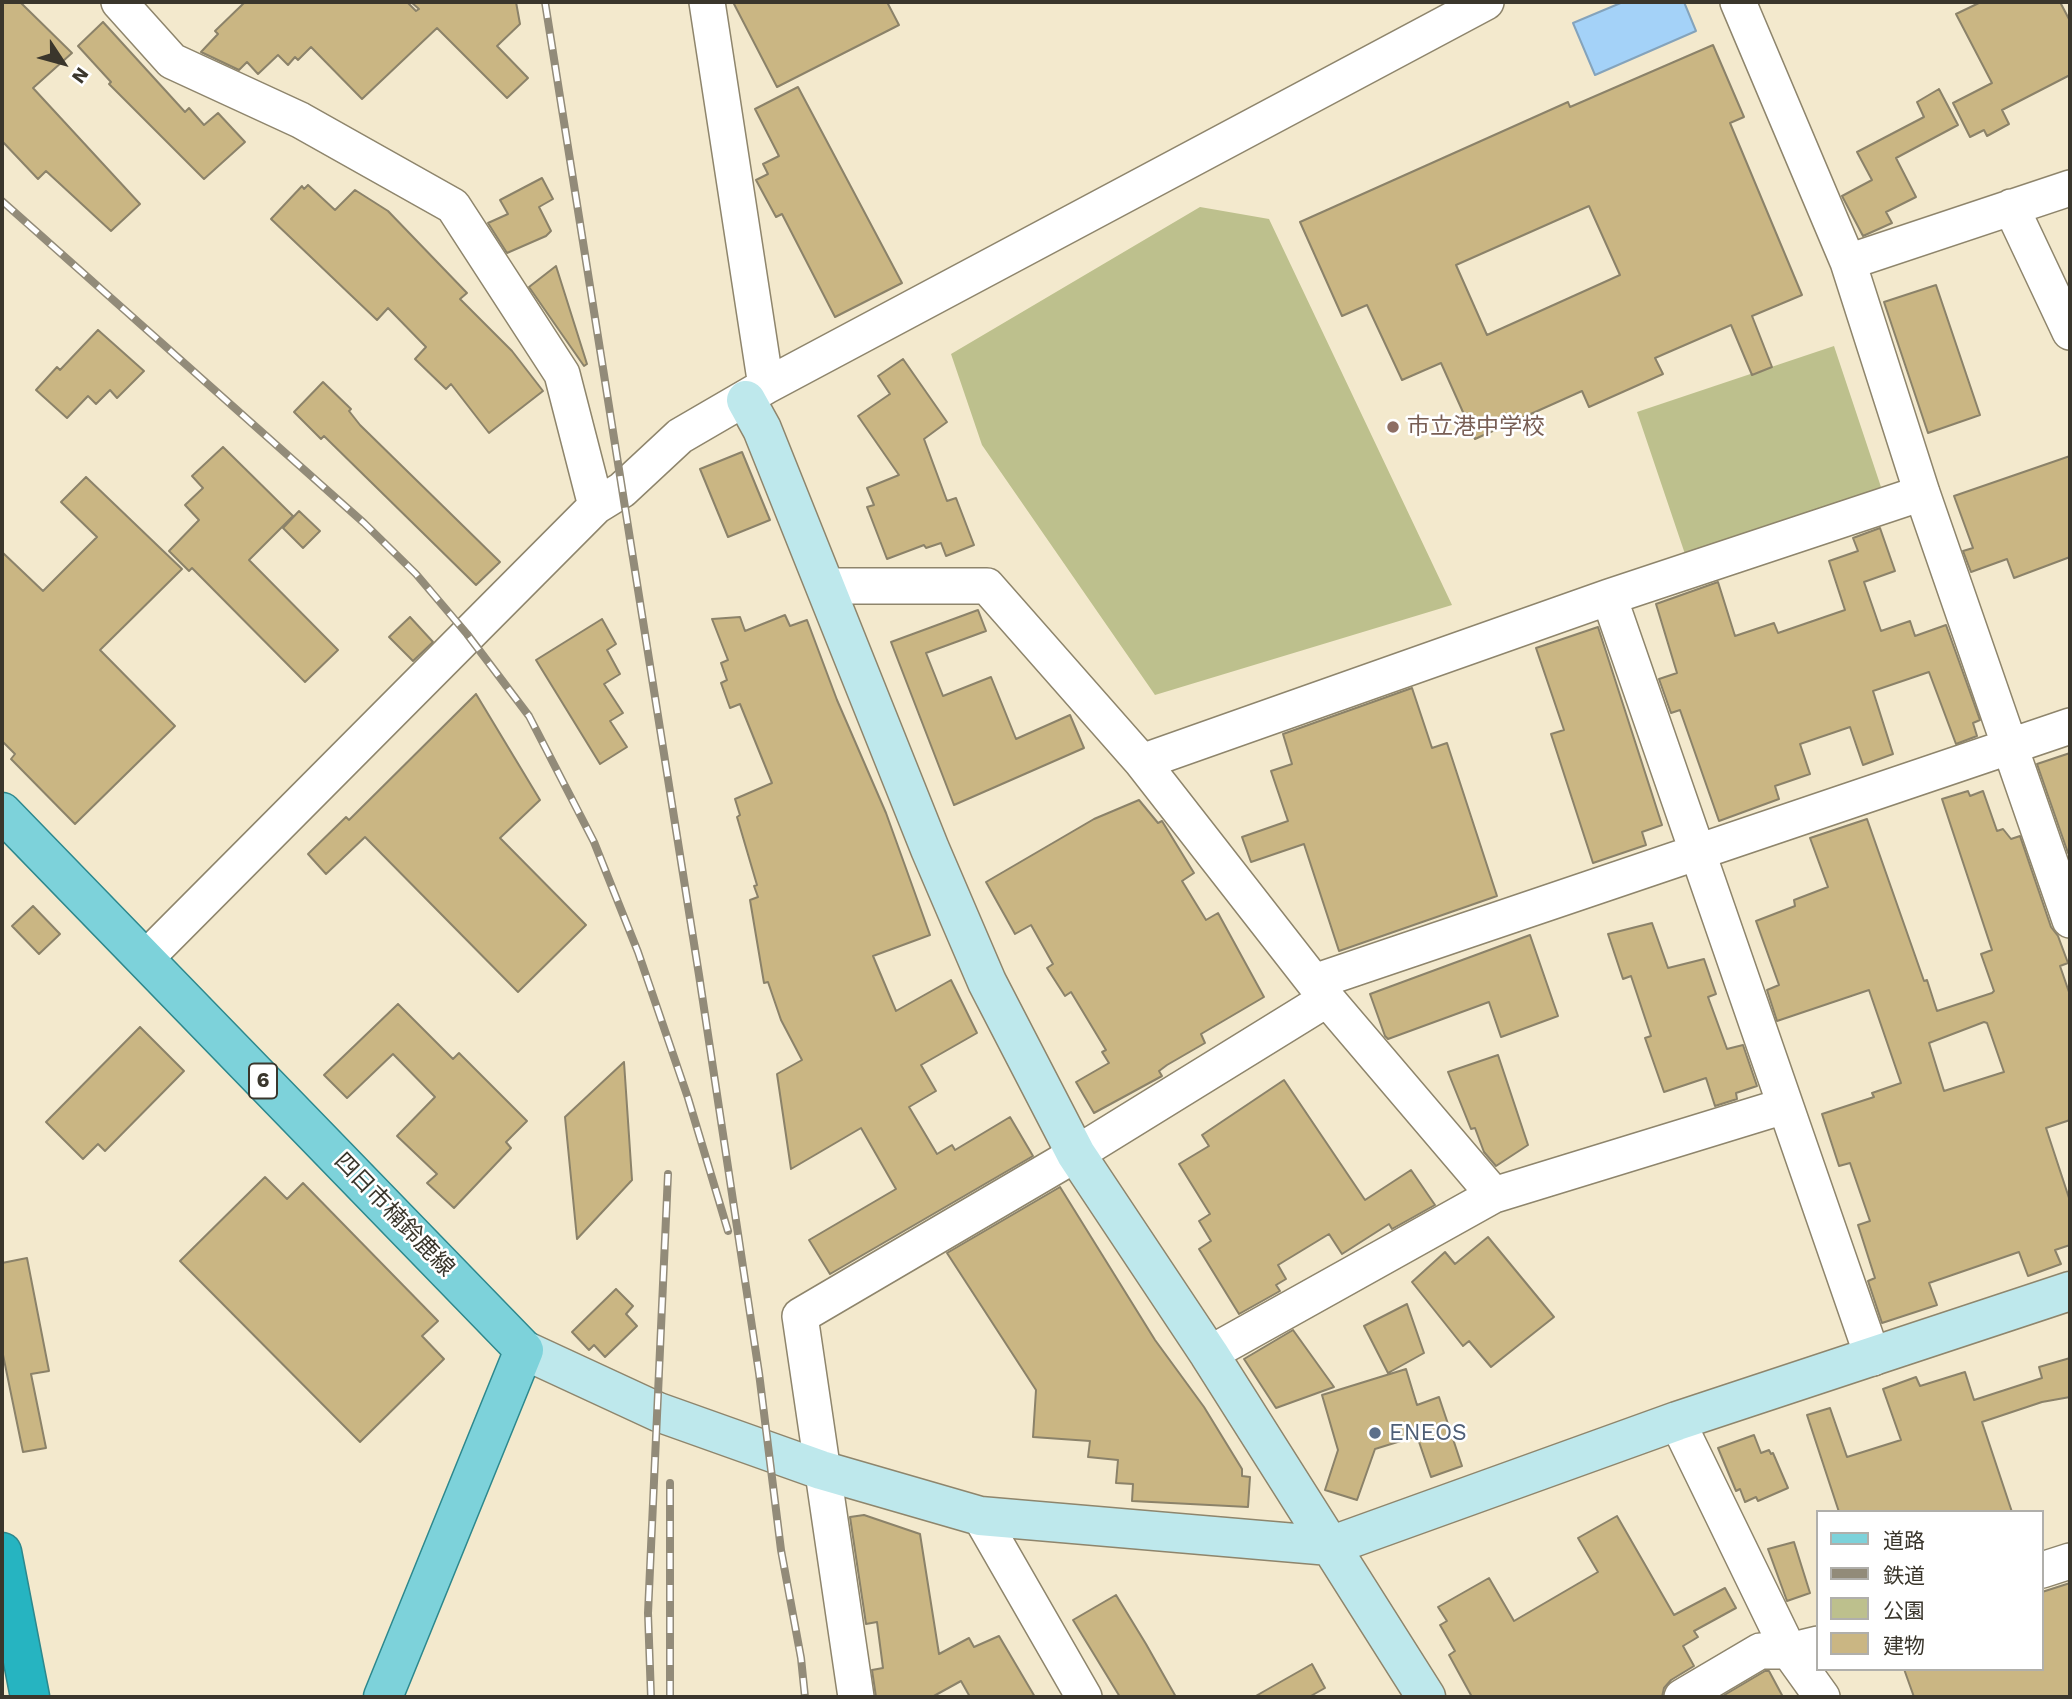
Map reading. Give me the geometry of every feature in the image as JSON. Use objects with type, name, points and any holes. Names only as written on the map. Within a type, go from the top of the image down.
[{"type":"highway","points":[[2,1552],[30,1697]]},
{"type":"main road","name":"四日市楠鈴鹿線","points":[[2,812],[524,1350]]},
{"type":"main road","points":[[383,1697],[524,1350]]},
{"type":"street","points":[[119,2],[172,61],[300,120],[453,206],[562,374],[596,506]]},
{"type":"street","points":[[707,2],[756,393],[826,586],[930,849],[987,982],[1076,1154],[1209,1354],[1426,1697]]},
{"type":"street","points":[[145,959],[596,506],[622,490],[680,436],[1486,2]]},
{"type":"street","points":[[1738,2],[1848,262],[1922,493],[2070,920]]},
{"type":"street","points":[[1848,262],[2070,188]]},
{"type":"street","points":[[2011,207],[2070,332]]},
{"type":"street","points":[[1142,762],[1609,597],[1922,493]]},
{"type":"street","points":[[826,586],[987,586],[1142,762],[1320,990],[1494,1195]]},
{"type":"street","points":[[1609,597],[1873,1358]]},
{"type":"street","points":[[856,1697],[800,1316],[1076,1154],[1320,990],[1698,852],[2070,726]]},
{"type":"street","points":[[1209,1354],[1494,1195],[1784,1106]]},
{"type":"street","points":[[524,1350],[658,1412],[821,1470],[980,1517],[1330,1546],[1677,1421],[2070,1291]]},
{"type":"street","points":[[1677,1421],[1804,1648],[1822,1697]]},
{"type":"street","points":[[980,1517],[1084,1697]]},
{"type":"street","points":[[2044,1569],[2070,1560]]},
{"type":"street","points":[[1682,1697],[1760,1651],[1804,1648]]},
{"type":"green space","points":[[1200,207],[1269,219],[1452,605],[1155,695],[982,445],[951,354]]},
{"type":"green space","points":[[1834,346],[1882,490],[1686,557],[1637,412]]},
{"type":"water","points":[[1623,2],[1684,2],[1696,31],[1595,75],[1573,23]]},
{"type":"building","points":[[2,2],[20,2],[72,53],[33,88],[140,204],[111,231],[46,171],[38,179],[2,141]]},
{"type":"building","points":[[245,2],[407,2],[416,11],[419,9],[411,2],[516,2],[520,24],[497,46],[528,78],[507,98],[437,28],[362,99],[311,47],[298,60],[295,57],[288,65],[278,55],[258,74],[247,62],[239,70],[201,52],[218,34],[215,31]]},
{"type":"building","points":[[733,2],[887,2],[899,25],[777,87]]},
{"type":"building","points":[[1981,2],[2060,2],[2070,21],[2070,75],[2002,110],[2009,124],[1987,136],[1984,130],[1970,137],[1953,103],[1992,83],[1956,14]]},
{"type":"building","points":[[103,22],[185,112],[189,108],[204,125],[218,113],[245,142],[204,179],[109,84],[111,82],[78,46]]},
{"type":"building","points":[[1713,45],[1744,117],[1730,123],[1802,295],[1752,316],[1772,367],[1752,375],[1731,325],[1655,358],[1663,374],[1589,407],[1582,391],[1475,439],[1441,363],[1402,380],[1367,305],[1342,316],[1300,222],[1568,102],[1570,107]],"holes":[[[1589,206],[1620,275],[1487,335],[1456,265]]]},
{"type":"building","points":[[798,87],[902,283],[835,317],[782,214],[776,217],[756,180],[768,174],[763,164],[779,156],[755,109]]},
{"type":"building","points":[[1939,89],[1958,125],[1896,158],[1916,197],[1886,212],[1892,223],[1863,236],[1842,196],[1872,180],[1857,152],[1924,117],[1917,102]]},
{"type":"building","points":[[542,178],[553,199],[539,207],[551,231],[546,236],[507,253],[488,223],[508,214],[500,200]]},
{"type":"building","points":[[308,185],[335,210],[355,190],[388,211],[467,293],[460,299],[512,351],[543,391],[489,433],[451,384],[446,389],[415,359],[426,347],[388,308],[377,320],[271,219],[302,186],[304,189]]},
{"type":"building","points":[[556,266],[587,364],[584,366],[529,287]]},
{"type":"building","points":[[1936,285],[1980,415],[1928,433],[1884,302]]},
{"type":"building","points":[[98,330],[144,371],[117,398],[110,390],[96,404],[88,396],[67,418],[36,390],[57,367],[60,370]]},
{"type":"building","points":[[903,359],[947,422],[924,439],[947,501],[956,498],[974,545],[946,556],[941,543],[926,548],[924,545],[887,559],[867,507],[874,505],[867,488],[899,475],[858,416],[890,394],[878,376]]},
{"type":"building","points":[[323,382],[351,409],[349,411],[360,425],[500,562],[476,585],[324,436],[321,439],[294,412]]},
{"type":"building","points":[[223,447],[293,516],[249,560],[338,650],[305,682],[192,568],[189,571],[169,551],[199,520],[185,505],[203,488],[192,476]]},
{"type":"building","points":[[742,452],[770,520],[728,537],[700,469]]},
{"type":"building","points":[[2070,456],[2070,557],[2014,578],[2007,559],[1971,572],[1963,551],[1973,548],[1954,496]]},
{"type":"building","points":[[86,477],[182,569],[100,650],[175,726],[75,824],[11,759],[15,754],[2,741],[2,552],[43,591],[97,537],[61,502]]},
{"type":"building","points":[[299,511],[320,531],[303,548],[283,528]]},
{"type":"building","points":[[1880,528],[1895,571],[1864,582],[1881,631],[1910,621],[1915,636],[1946,625],[1980,720],[1973,723],[1977,736],[1956,744],[1929,672],[1873,691],[1893,754],[1863,765],[1850,727],[1800,744],[1810,774],[1775,786],[1779,799],[1719,821],[1680,710],[1671,713],[1659,679],[1677,673],[1656,604],[1718,582],[1735,636],[1774,623],[1778,633],[1845,610],[1829,561],[1858,551],[1853,538]]},
{"type":"building","points":[[978,610],[986,631],[926,653],[943,696],[991,677],[1016,739],[1070,715],[1084,748],[954,805],[891,642]]},
{"type":"building","points":[[785,615],[790,626],[807,620],[837,700],[886,813],[930,935],[873,956],[896,1011],[951,980],[977,1033],[921,1065],[936,1091],[909,1107],[937,1154],[952,1145],[955,1150],[1010,1117],[1033,1156],[830,1274],[809,1240],[896,1189],[861,1128],[791,1169],[777,1074],[802,1060],[781,1020],[768,982],[764,983],[750,900],[758,897],[754,886],[757,885],[737,817],[740,815],[735,799],[772,783],[740,704],[730,708],[721,683],[727,680],[721,663],[728,660],[712,619],[740,617],[745,631]]},
{"type":"building","points":[[410,617],[433,642],[413,661],[389,637]]},
{"type":"building","points":[[602,619],[616,644],[607,650],[620,674],[604,684],[623,713],[610,721],[627,747],[600,764],[536,660]]},
{"type":"building","points":[[1598,627],[1662,825],[1642,832],[1646,845],[1593,863],[1551,734],[1564,730],[1536,648]]},
{"type":"building","points":[[1412,688],[1432,748],[1447,743],[1497,896],[1339,951],[1304,844],[1251,862],[1242,837],[1288,821],[1271,771],[1292,764],[1283,734]]},
{"type":"building","points":[[476,694],[540,800],[500,838],[586,925],[518,992],[365,837],[326,874],[308,854],[346,817],[349,820]]},
{"type":"building","points":[[2070,753],[2070,853],[2068,853],[2037,764]]},
{"type":"building","points":[[1968,791],[1970,796],[1983,791],[1997,831],[2003,829],[2011,839],[2020,836],[2051,927],[2058,936],[2068,963],[2060,966],[2070,995],[2070,1120],[2046,1128],[2070,1201],[2070,1245],[2055,1250],[2061,1264],[2028,1276],[2019,1252],[1929,1283],[1937,1305],[1882,1323],[1868,1281],[1875,1278],[1858,1225],[1870,1221],[1850,1163],[1839,1166],[1822,1114],[1874,1097],[1872,1093],[1901,1083],[1869,990],[1777,1021],[1767,990],[1779,985],[1756,921],[1795,906],[1794,900],[1828,887],[1810,838],[1867,819],[1937,1011],[1992,993],[1994,991],[1981,954],[1992,950],[1942,799]],"holes":[[[1987,1023],[2004,1072],[1944,1091],[1929,1043]]]},
{"type":"building","points":[[1139,800],[1158,823],[1162,821],[1194,873],[1182,881],[1206,920],[1218,913],[1264,997],[1201,1034],[1205,1043],[1159,1071],[1162,1076],[1094,1113],[1076,1082],[1109,1063],[1102,1052],[1106,1050],[1071,992],[1065,996],[1047,968],[1053,964],[1031,925],[1015,934],[986,882],[1094,819]]},
{"type":"building","points":[[33,906],[60,934],[39,954],[12,926]]},
{"type":"building","points":[[1652,923],[1668,968],[1704,959],[1716,994],[1708,997],[1727,1049],[1743,1045],[1757,1086],[1736,1093],[1737,1099],[1715,1106],[1706,1078],[1664,1092],[1645,1038],[1651,1036],[1631,976],[1623,979],[1608,934]]},
{"type":"building","points":[[1530,935],[1558,1016],[1501,1037],[1489,1002],[1388,1039],[1385,1036],[1370,994]]},
{"type":"building","points":[[398,1004],[453,1059],[459,1053],[527,1121],[506,1142],[511,1148],[454,1208],[427,1183],[437,1174],[397,1136],[435,1097],[393,1054],[347,1098],[324,1075]]},
{"type":"building","points":[[140,1027],[184,1071],[105,1151],[98,1144],[83,1159],[46,1122]]},
{"type":"building","points":[[1498,1055],[1528,1145],[1496,1166],[1484,1152],[1475,1128],[1471,1129],[1448,1072]]},
{"type":"building","points":[[624,1062],[632,1180],[577,1239],[565,1117]]},
{"type":"building","points":[[1284,1080],[1365,1200],[1411,1170],[1435,1205],[1392,1229],[1389,1224],[1342,1254],[1329,1234],[1278,1265],[1286,1279],[1276,1285],[1280,1291],[1239,1314],[1199,1249],[1211,1241],[1199,1221],[1210,1214],[1179,1164],[1209,1146],[1202,1135]]},
{"type":"building","points":[[265,1177],[287,1199],[303,1183],[438,1321],[422,1336],[444,1359],[360,1442],[180,1261]]},
{"type":"building","points":[[1060,1187],[1155,1340],[1204,1407],[1242,1469],[1242,1476],[1250,1477],[1248,1507],[1132,1501],[1133,1484],[1116,1483],[1118,1460],[1088,1457],[1090,1441],[1033,1437],[1036,1390],[947,1253]]},
{"type":"building","points":[[1488,1237],[1554,1317],[1491,1367],[1469,1341],[1463,1346],[1412,1282],[1445,1252],[1455,1264]]},
{"type":"building","points":[[27,1258],[49,1371],[31,1374],[46,1448],[23,1452],[2,1350],[2,1263]]},
{"type":"building","points":[[616,1289],[633,1306],[626,1314],[637,1326],[605,1357],[594,1345],[589,1350],[572,1332]]},
{"type":"building","points":[[1407,1304],[1424,1353],[1388,1373],[1364,1326]]},
{"type":"building","points":[[1293,1330],[1334,1387],[1276,1408],[1244,1359]]},
{"type":"building","points":[[2070,1358],[2070,1397],[2042,1402],[1982,1422],[2011,1510],[1838,1510],[1807,1415],[1830,1408],[1847,1457],[1901,1440],[1883,1389],[1916,1377],[1920,1386],[1965,1372],[1974,1400],[2042,1378],[2039,1367]]},
{"type":"building","points":[[1406,1369],[1417,1405],[1439,1397],[1462,1466],[1431,1477],[1417,1436],[1375,1449],[1357,1500],[1325,1490],[1338,1450],[1322,1395]]},
{"type":"building","points":[[1754,1435],[1761,1453],[1769,1450],[1773,1453],[1788,1488],[1758,1501],[1756,1497],[1745,1502],[1740,1489],[1736,1491],[1718,1448]]},
{"type":"building","points":[[864,1515],[920,1534],[939,1654],[969,1638],[974,1647],[999,1636],[1035,1697],[970,1697],[961,1681],[932,1697],[876,1697],[872,1670],[883,1668],[877,1622],[866,1624],[850,1517]]},
{"type":"building","points":[[1617,1516],[1674,1615],[1725,1588],[1736,1608],[1694,1631],[1698,1637],[1683,1646],[1694,1666],[1671,1680],[1664,1688],[1662,1697],[1472,1697],[1449,1655],[1455,1651],[1440,1625],[1447,1621],[1438,1607],[1489,1578],[1514,1621],[1598,1572],[1578,1538]]},
{"type":"building","points":[[1794,1542],[1810,1593],[1787,1601],[1768,1549]]},
{"type":"building","points":[[2070,1583],[2070,1697],[1914,1697],[1905,1671],[2044,1671],[2044,1591]]},
{"type":"building","points":[[1116,1595],[1176,1697],[1120,1697],[1073,1620]]},
{"type":"building","points":[[1312,1664],[1325,1688],[1309,1697],[1254,1697]]},
{"type":"building","points":[[1769,1671],[1783,1697],[1721,1697]]},
{"type":"railway","points":[[545,2],[699,975],[759,1373],[781,1550],[801,1658],[805,1697]]},
{"type":"railway","points":[[2,201],[364,523],[416,574],[467,634],[529,716],[594,842],[638,952],[688,1098],[728,1231]]},
{"type":"railway","points":[[651,1697],[648,1613],[668,1174]]},
{"type":"railway","points":[[670,1483],[670,1697]]},
{"type":"place","name":"市立港中学校","points":[[1393,427]]},
{"type":"place","name":"ENEOS","points":[[1375,1433]]}]
